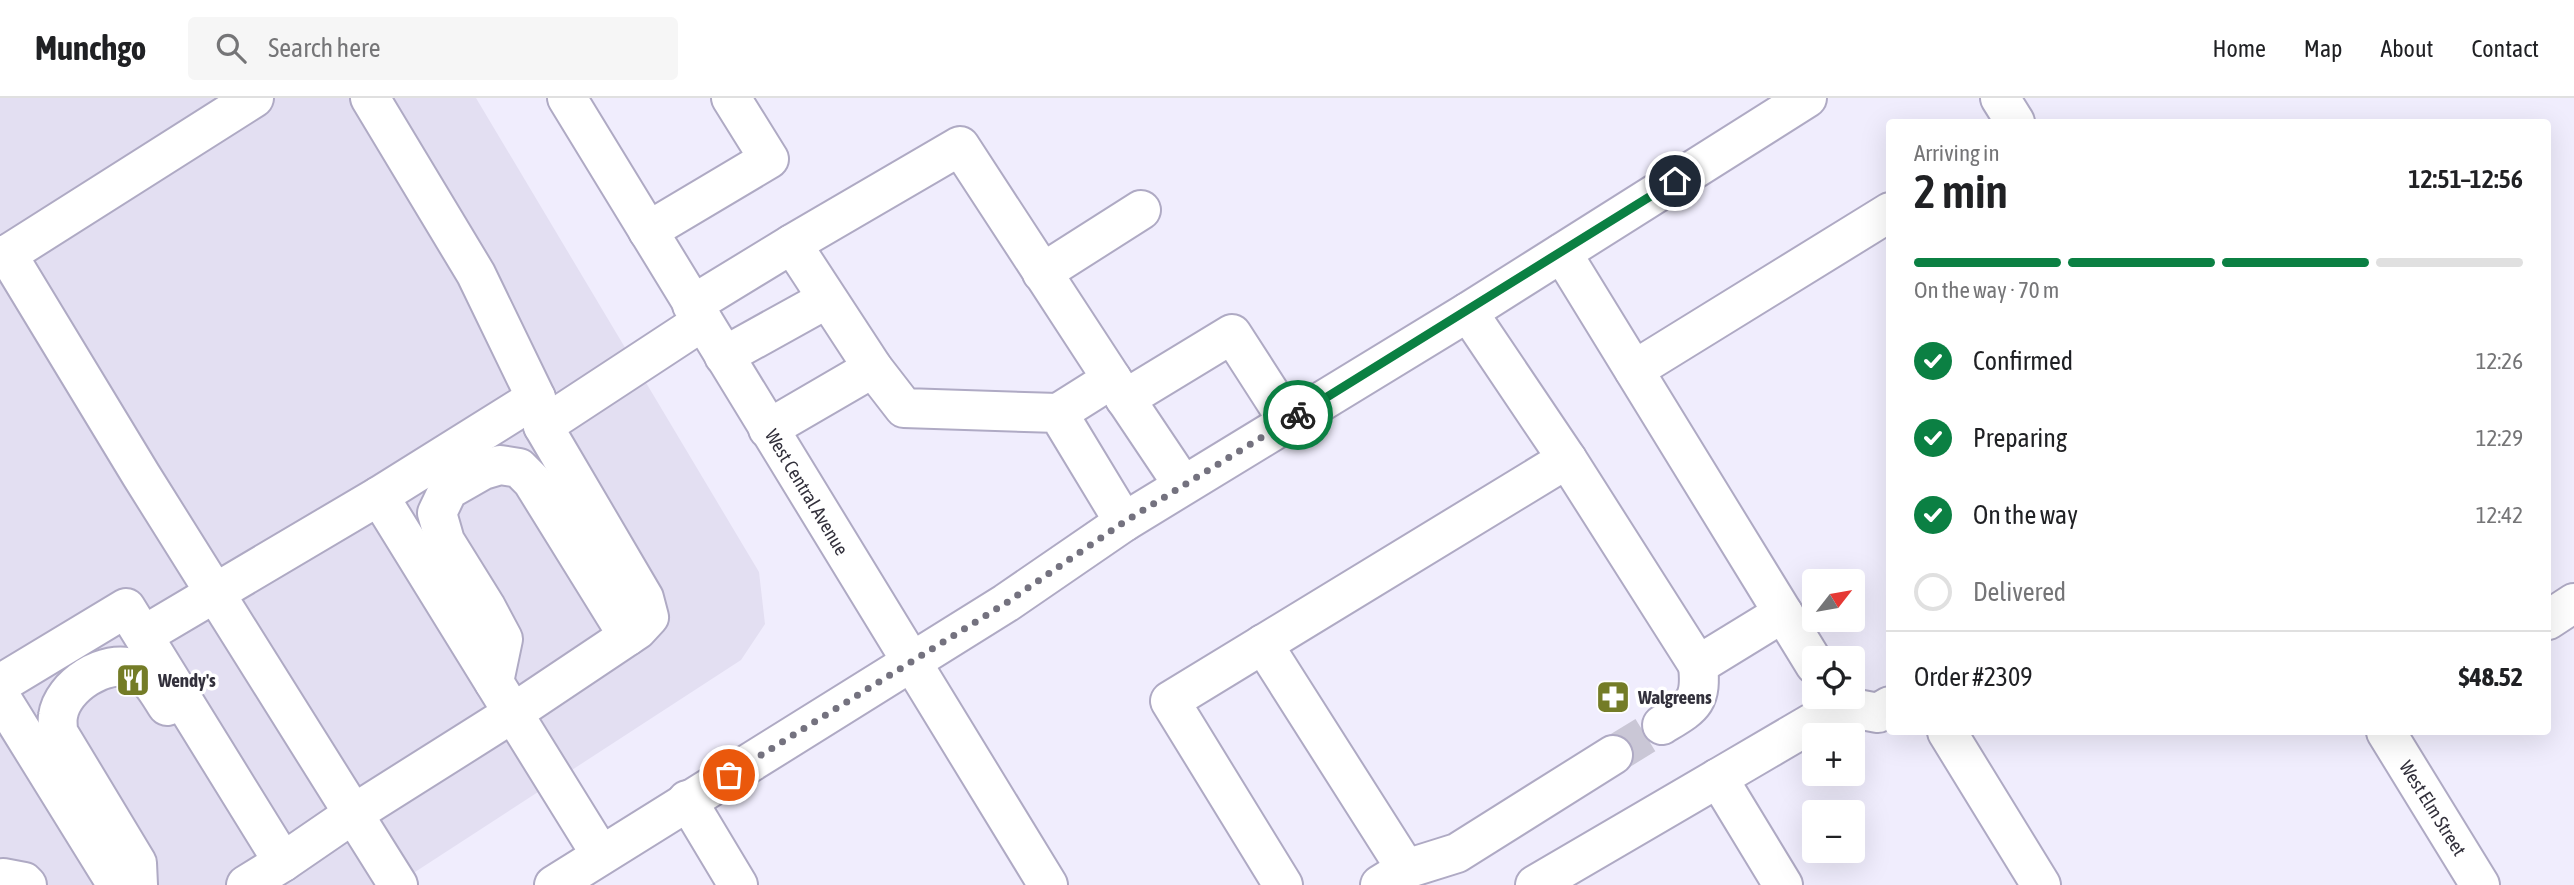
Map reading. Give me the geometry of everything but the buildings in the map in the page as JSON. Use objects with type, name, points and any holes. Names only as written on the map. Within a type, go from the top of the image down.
[{"type":"main road","points":[[254,98],[4,257],[398,885]]},
{"type":"main road","points":[[246,885],[353,814],[503,698],[628,636],[649,617],[644,598],[540,412],[477,274],[370,98]]},
{"type":"main road","name":"West Central Avenue","points":[[566,98],[1048,885]]},
{"type":"main road","points":[[648,231],[769,159],[731,98]]},
{"type":"main road","points":[[554,885],[1006,603],[1124,522],[1468,312],[1807,98]]},
{"type":"main road","points":[[2000,98],[2013,119]]},
{"type":"main road","points":[[144,635],[379,496],[540,412],[697,313],[792,244],[960,146],[1183,485]]},
{"type":"main road","points":[[1042,273],[1140,210]]},
{"type":"main road","points":[[1634,370],[1886,214]]},
{"type":"main road","points":[[792,244],[873,368],[904,408],[1058,413],[1119,389],[1232,334],[1287,421]]},
{"type":"main road","points":[[1562,253],[1803,646]]},
{"type":"main road","points":[[724,356],[827,299]]},
{"type":"main road","points":[[1468,312],[1698,665],[1700,687],[1691,706],[1662,725]]},
{"type":"main road","points":[[768,429],[873,368]]},
{"type":"main road","points":[[1058,413],[1124,522]]},
{"type":"main road","points":[[1283,885],[1170,701],[1566,459]]},
{"type":"main road","points":[[503,698],[503,639],[445,541],[437,513],[448,490],[483,470],[500,465],[519,468],[532,481],[628,636]]},
{"type":"main road","points":[[379,496],[601,855]]},
{"type":"main road","points":[[2551,618],[2574,603]]},
{"type":"main road","points":[[0,684],[127,608],[283,862]]},
{"type":"main road","points":[[1698,665],[1783,613]]},
{"type":"main road","points":[[1263,644],[1393,877],[1457,853],[1613,755]]},
{"type":"main road","points":[[138,885],[137,863],[58,732],[58,713],[66,698],[79,683],[97,670],[117,666],[133,669],[146,676],[192,746],[228,774]]},
{"type":"main road","points":[[0,696],[117,885]]},
{"type":"main road","points":[[1864,709],[1878,713],[1886,708]]},
{"type":"main road","points":[[1535,885],[1718,778],[1825,709]]},
{"type":"main road","points":[[1949,735],[2041,885]]},
{"type":"main road","name":"West Elm Street","points":[[2388,735],[2480,885]]},
{"type":"main road","points":[[1718,778],[1783,885]]},
{"type":"main road","points":[[687,800],[738,885]]},
{"type":"shaded area","points":[[0,98],[476,98],[759,572],[765,624],[741,660],[395,885],[0,885]]},
{"type":"tunnel","points":[[1613,755],[1662,725]]},
{"type":"way so far","points":[[729,775],[1006,603],[1124,522],[1298,415]]},
{"type":"place","name":"Wendy's","points":[[133,680]]},
{"type":"place","name":"Walgreens","points":[[1613,697]]},
{"type":"route","points":[[1298,415],[1468,312],[1675,181]]}]
